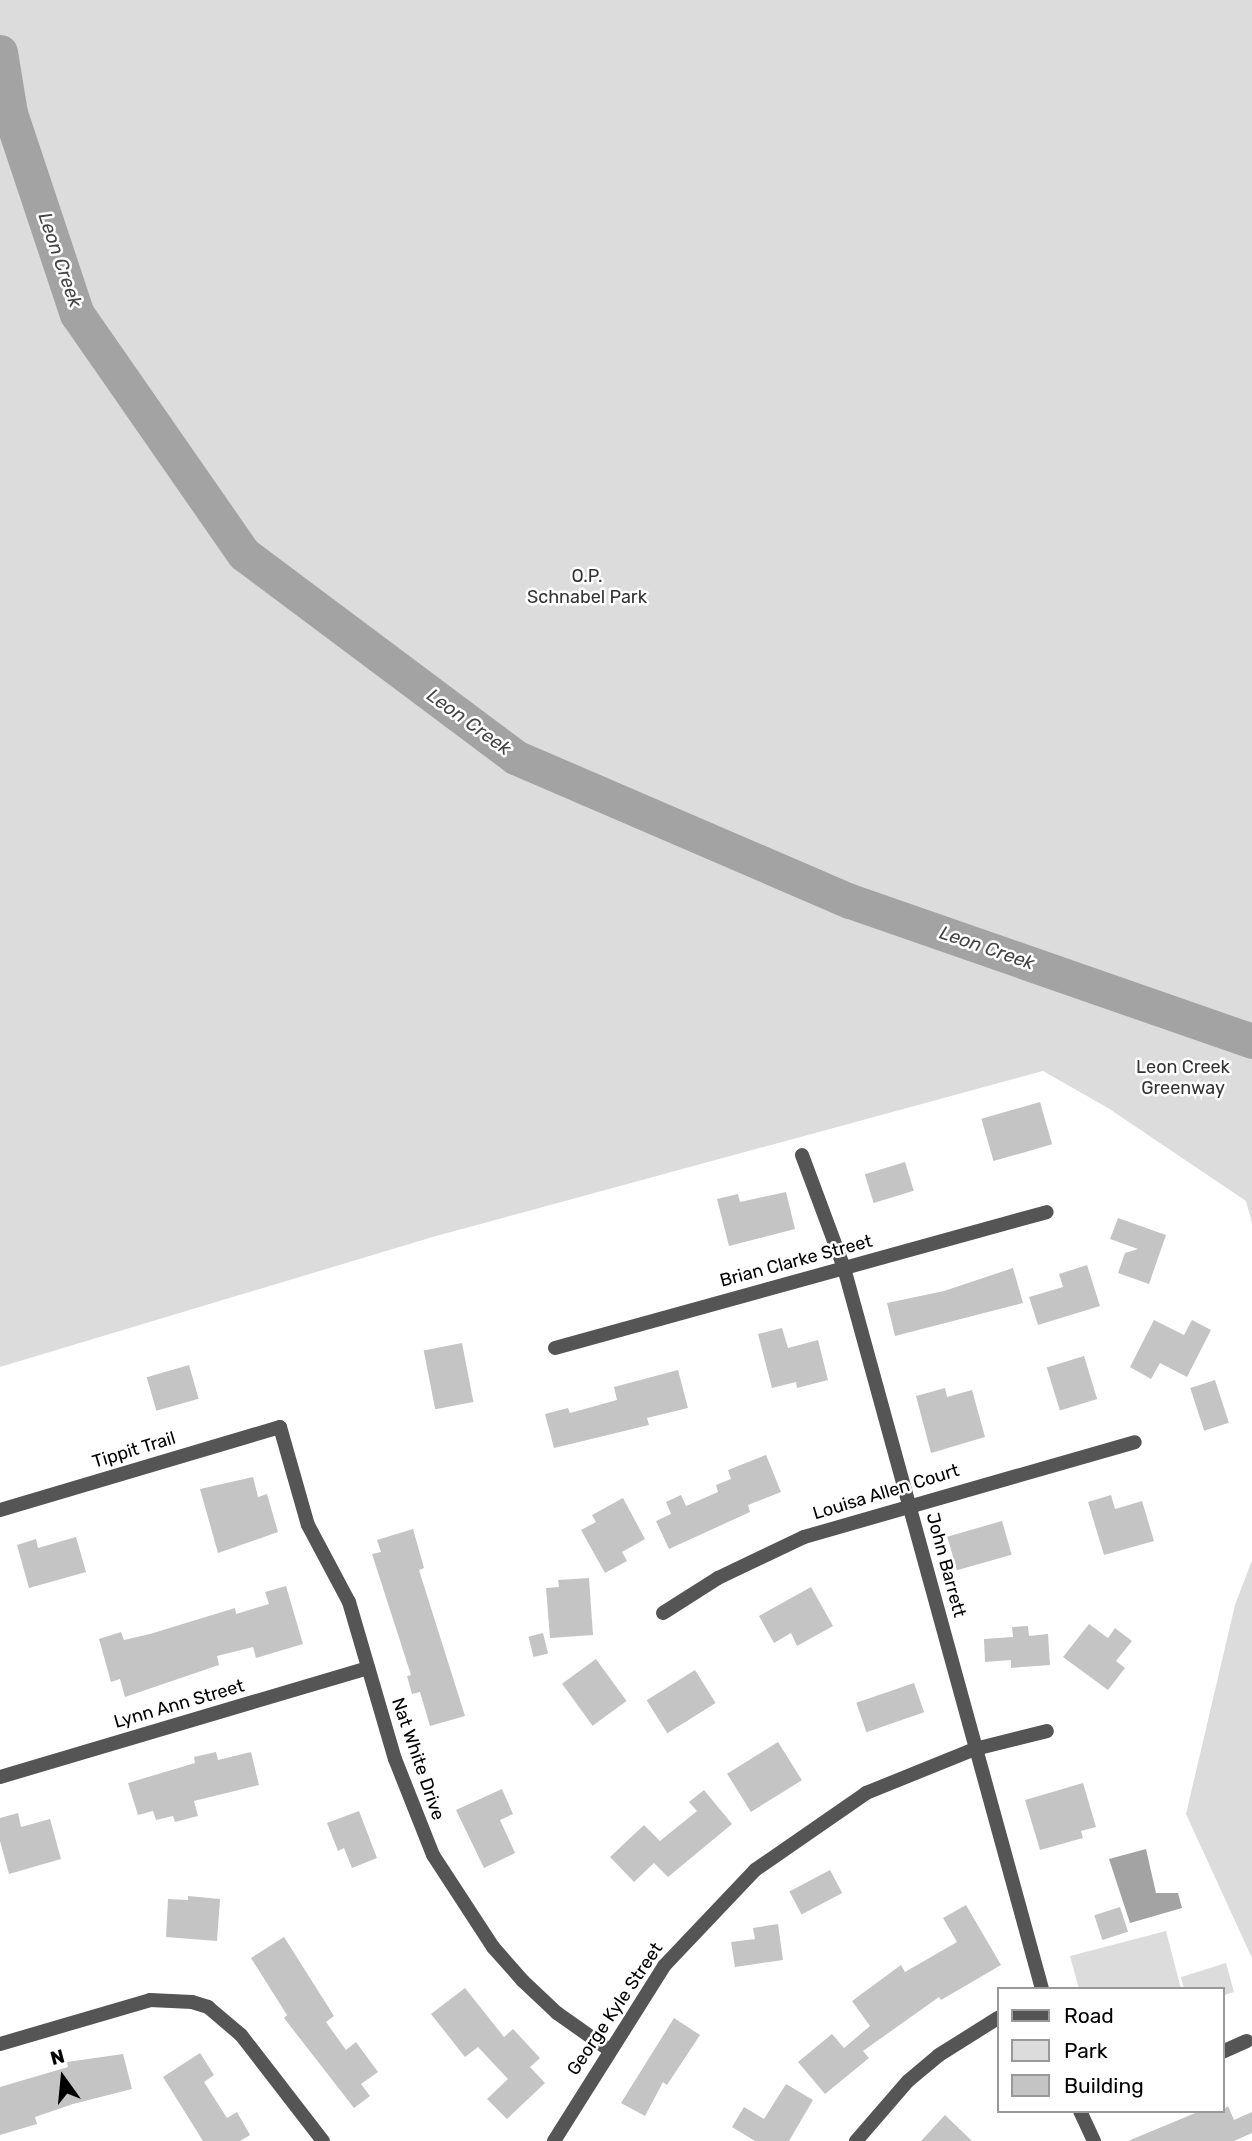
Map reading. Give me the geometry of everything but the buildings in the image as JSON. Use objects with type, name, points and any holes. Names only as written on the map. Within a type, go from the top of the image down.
[{"type":"street","name":"John Barrett","points":[[802,1155],[844,1268],[1041,1987]]},
{"type":"street","name":"Brian Clarke Street","points":[[555,1348],[1047,1212]]},
{"type":"street","name":"Tippit Trail","points":[[0,1510],[280,1427]]},
{"type":"street","name":"Nat White Drive","points":[[280,1427],[308,1525],[349,1602],[412,1808],[460,1899],[523,1981],[557,2014],[608,2049]]},
{"type":"street","name":"Louisa Allen Court","points":[[663,1613],[718,1578],[804,1537],[909,1503],[1135,1442]]},
{"type":"street","name":"Lynn Ann Street","points":[[0,1777],[368,1668]]},
{"type":"street","name":"George Kyle Street","points":[[554,2141],[608,2049],[664,1966],[755,1870],[866,1793],[975,1749],[1047,1731]]},
{"type":"street","points":[[0,2044],[150,2000],[192,2002],[208,2007],[241,2035],[323,2141]]},
{"type":"street","points":[[856,2141],[908,2081],[939,2055],[996,2019]]},
{"type":"street","points":[[1224,2051],[1247,2041]]},
{"type":"street","points":[[1084,2113],[1094,2141]]},
{"type":"green space","name":"O.P. Schnabel Park","points":[[0,0],[1252,0],[1252,1223],[1246,1201],[1108,1108],[1043,1071],[436,1236],[0,1367]]},
{"type":"green space","points":[[1252,1560],[1252,1958],[1186,1814],[1235,1605]]},
{"type":"green space","points":[[1166,1931],[1180,1987],[1078,1987],[1070,1956]]},
{"type":"green space","points":[[1226,1963],[1234,1992],[1224,1995],[1224,1987],[1184,1987],[1181,1977]]},
{"type":"shaded area","points":[[1146,1849],[1156,1893],[1178,1893],[1182,1908],[1130,1923],[1109,1859]]},
{"type":"waterway","name":"Leon Creek","points":[[0,52],[10,113],[77,314],[244,554],[515,757],[850,901],[1252,1041]]},
{"type":"park label","name":"Leon Creek Greenway","points":[[1183,1078]]}]
